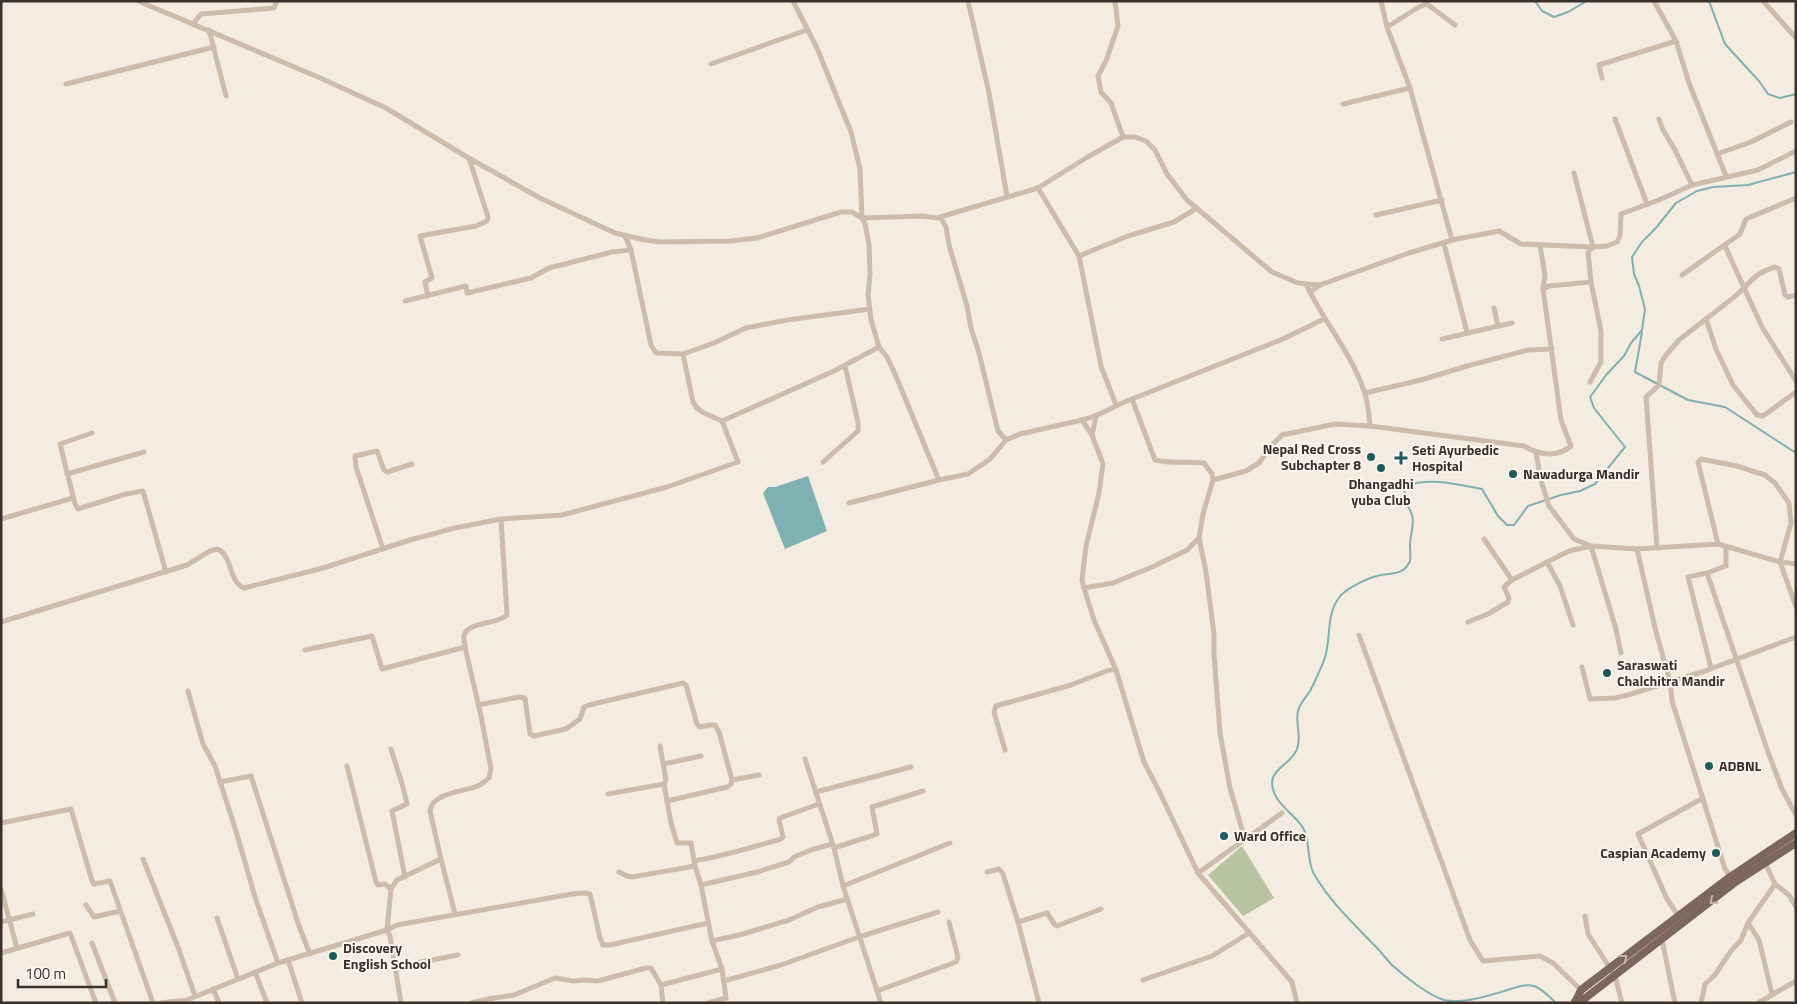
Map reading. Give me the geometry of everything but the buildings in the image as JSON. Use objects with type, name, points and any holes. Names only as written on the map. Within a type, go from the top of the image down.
[{"type":"main road","points":[[1575,1002],[1583,1000],[1613,972],[1679,917],[1796,833]]},
{"type":"main road","points":[[1575,1002],[1581,990],[1662,940],[1732,880],[1765,863],[1796,843]]},
{"type":"street","points":[[138,1],[318,77],[386,108],[540,198],[625,236],[660,242],[730,241],[757,238],[841,212],[852,212],[862,218],[866,224],[869,244],[871,320],[879,346],[895,374],[939,480]]},
{"type":"street","points":[[193,24],[201,14],[274,8],[277,1]]},
{"type":"street","points":[[794,1],[817,48],[851,132],[860,169],[862,218]]},
{"type":"street","points":[[968,1],[989,93],[1007,196]]},
{"type":"street","points":[[1115,1],[1118,26],[1106,61],[1098,76],[1101,92],[1111,103],[1123,137]]},
{"type":"street","points":[[1381,1],[1387,27],[1410,88],[1452,240]]},
{"type":"street","points":[[1654,1],[1676,41],[1689,83],[1726,176]]},
{"type":"street","points":[[1763,1],[1796,38]]},
{"type":"street","points":[[1387,27],[1427,4],[1455,24]]},
{"type":"street","points":[[209,30],[226,96]]},
{"type":"street","points":[[711,64],[807,30]]},
{"type":"street","points":[[1602,78],[1599,65],[1676,41]]},
{"type":"street","points":[[66,84],[214,47]]},
{"type":"street","points":[[1343,104],[1410,88]]},
{"type":"street","points":[[1615,118],[1647,204]]},
{"type":"street","points":[[1659,119],[1692,185]]},
{"type":"street","points":[[1717,154],[1751,142],[1791,122]]},
{"type":"street","points":[[862,218],[924,216],[937,218],[1038,188],[1123,137],[1135,137],[1146,141],[1155,150],[1167,174],[1187,200],[1272,272],[1298,283],[1320,285]]},
{"type":"street","points":[[1310,292],[1320,285],[1401,255],[1444,244],[1452,240],[1499,230],[1521,244],[1608,246],[1617,242],[1620,236],[1621,214],[1692,185],[1758,170],[1796,151]]},
{"type":"street","points":[[428,296],[425,282],[432,278],[420,236],[476,226],[487,221],[488,217],[469,158]]},
{"type":"street","points":[[1574,173],[1593,247]]},
{"type":"street","points":[[1038,188],[1079,256],[1101,366],[1116,405]]},
{"type":"street","points":[[1682,275],[1740,234],[1746,219],[1796,198]]},
{"type":"street","points":[[1376,215],[1442,200]]},
{"type":"street","points":[[1079,256],[1128,236],[1174,222],[1197,208]]},
{"type":"street","points":[[940,217],[946,227],[970,328],[979,353],[998,431],[1006,440]]},
{"type":"street","points":[[625,236],[630,250],[651,345],[656,353],[683,354],[714,343],[746,328],[787,320],[870,309]]},
{"type":"street","points":[[1444,244],[1467,332]]},
{"type":"street","points":[[1213,480],[1246,471],[1259,463],[1271,446],[1282,436],[1335,424],[1370,426],[1524,446],[1536,453],[1554,454],[1571,446],[1560,420],[1543,289],[1545,275],[1540,245]]},
{"type":"street","points":[[1725,246],[1762,327],[1796,381]]},
{"type":"street","points":[[1590,382],[1601,362],[1601,331],[1591,282],[1588,252],[1593,247]]},
{"type":"street","points":[[405,301],[466,286],[467,294],[532,278],[549,268],[612,252],[630,250]]},
{"type":"street","points":[[1656,547],[1646,397],[1660,385],[1661,363],[1679,340],[1702,324],[1760,272],[1775,267],[1778,270],[1785,295],[1788,297],[1796,295]]},
{"type":"street","points":[[1543,289],[1549,286],[1591,282]]},
{"type":"street","points":[[1306,284],[1324,319],[1347,352],[1365,393],[1370,426]]},
{"type":"street","points":[[1494,308],[1498,326]]},
{"type":"street","points":[[849,503],[968,474],[990,459],[1006,440],[1020,434],[1096,417],[1116,405],[1283,339],[1324,319]]},
{"type":"street","points":[[1706,319],[1716,349],[1733,385],[1757,415],[1763,416],[1796,392]]},
{"type":"street","points":[[1442,339],[1512,323]]},
{"type":"street","points":[[722,421],[845,366],[879,346]]},
{"type":"street","points":[[1365,393],[1414,382],[1528,350],[1552,349]]},
{"type":"street","points":[[1,622],[187,565],[210,551],[218,549],[224,552],[235,580],[244,588],[323,568],[454,528],[501,519],[562,515],[667,487],[738,462],[722,421],[697,408],[693,402],[683,354]]},
{"type":"street","points":[[824,462],[858,431],[858,422],[845,366]]},
{"type":"street","points":[[1132,399],[1155,460],[1174,463],[1204,463],[1212,474],[1213,480],[1203,514],[1200,538],[1214,634],[1220,734],[1230,788],[1245,840]]},
{"type":"street","points":[[1092,435],[1096,417]]},
{"type":"street","points":[[1082,420],[1092,435],[1102,464],[1099,493],[1086,546],[1082,580],[1094,620],[1116,670],[1144,762],[1198,873],[1292,982],[1298,1003]]},
{"type":"street","points":[[92,433],[60,444],[75,504],[78,509],[126,494],[143,491],[166,572]]},
{"type":"street","points":[[383,549],[356,467],[355,456],[377,451],[384,470],[387,472],[412,464]]},
{"type":"street","points":[[67,474],[144,452]]},
{"type":"street","points":[[1536,453],[1541,481],[1549,506],[1574,539],[1591,546]]},
{"type":"street","points":[[1718,544],[1698,462],[1701,459],[1737,466],[1765,475],[1775,482],[1789,503],[1791,523],[1780,562],[1796,607]]},
{"type":"street","points":[[1,519],[73,498]]},
{"type":"street","points":[[455,914],[441,860],[430,805],[436,799],[480,785],[489,778],[491,769],[464,636],[468,629],[493,622],[507,615],[501,519]]},
{"type":"street","points":[[1084,588],[1112,583],[1152,567],[1187,550],[1200,538]]},
{"type":"street","points":[[1484,539],[1512,580]]},
{"type":"street","points":[[1468,622],[1488,614],[1508,602],[1509,598],[1504,587],[1512,580],[1569,551],[1591,546],[1637,549],[1718,544],[1780,562],[1796,564]]},
{"type":"street","points":[[1591,546],[1616,629],[1620,653]]},
{"type":"street","points":[[1711,668],[1688,576],[1707,573],[1726,566],[1726,546]]},
{"type":"street","points":[[1637,549],[1656,632],[1670,681],[1672,701],[1725,869],[1732,880]]},
{"type":"street","points":[[1547,562],[1560,586],[1573,625]]},
{"type":"street","points":[[1707,573],[1782,789],[1796,815]]},
{"type":"street","points":[[1359,635],[1470,940],[1484,961],[1540,956],[1553,963],[1581,990]]},
{"type":"street","points":[[305,650],[372,636],[382,670],[425,656],[465,647]]},
{"type":"street","points":[[1582,667],[1590,699],[1615,698],[1711,668],[1796,637]]},
{"type":"street","points":[[1005,750],[994,712],[996,706],[1071,685],[1109,670],[1116,670]]},
{"type":"street","points":[[478,705],[512,698],[525,698],[530,734],[534,736],[566,729],[580,719],[584,707],[589,705],[683,683],[686,686],[697,724],[700,727],[710,724],[715,725],[719,732],[732,780]]},
{"type":"street","points":[[188,691],[204,744],[215,766],[255,898],[278,963]]},
{"type":"street","points":[[660,746],[671,823],[677,843],[691,843],[712,942],[722,969],[728,1000],[708,1003]]},
{"type":"street","points":[[391,749],[403,787],[406,804],[392,811],[405,877]]},
{"type":"street","points":[[664,764],[701,756]]},
{"type":"street","points":[[805,759],[833,846],[847,899],[881,1003]]},
{"type":"street","points":[[347,766],[376,882],[378,885],[385,884],[390,889]]},
{"type":"street","points":[[816,792],[911,766]]},
{"type":"street","points":[[667,801],[727,787],[732,780],[759,775]]},
{"type":"street","points":[[220,782],[251,776],[299,926],[310,954]]},
{"type":"street","points":[[608,794],[664,784]]},
{"type":"street","points":[[701,885],[757,872],[789,862],[794,857],[811,850],[877,834],[872,807],[923,791]]},
{"type":"street","points":[[1679,917],[1667,899],[1638,834],[1703,798]]},
{"type":"street","points":[[620,872],[632,877],[720,857],[782,839],[780,818],[819,804]]},
{"type":"street","points":[[1,823],[71,808],[92,881],[94,884],[110,881],[153,1003]]},
{"type":"street","points":[[1198,873],[1282,813]]},
{"type":"street","points":[[843,886],[950,843]]},
{"type":"street","points":[[143,859],[195,996]]},
{"type":"street","points":[[401,1003],[390,936],[387,930],[390,889],[397,880],[441,860]]},
{"type":"street","points":[[1765,863],[1775,884],[1789,895],[1796,907]]},
{"type":"street","points":[[986,872],[996,869],[1001,870],[1018,922],[1039,1003]]},
{"type":"street","points":[[1701,1003],[1705,984],[1714,976],[1741,940],[1748,923],[1775,884]]},
{"type":"street","points":[[1,889],[17,948]]},
{"type":"street","points":[[160,1003],[187,1001],[195,996],[278,963],[387,930],[396,925],[585,893],[590,894],[592,899],[603,945],[708,923]]},
{"type":"street","points":[[712,942],[780,923],[818,907],[847,899]]},
{"type":"street","points":[[86,905],[94,917],[120,911]]},
{"type":"street","points":[[1018,922],[1047,913],[1057,926],[1102,909]]},
{"type":"street","points":[[724,981],[781,965],[938,912]]},
{"type":"street","points":[[1,922],[33,914]]},
{"type":"street","points":[[1585,916],[1588,934],[1613,972],[1622,1003]]},
{"type":"street","points":[[217,918],[238,979]]},
{"type":"street","points":[[877,991],[956,962],[958,956],[949,922]]},
{"type":"street","points":[[1748,923],[1759,940],[1772,994]]},
{"type":"street","points":[[1,953],[70,933],[96,1003]]},
{"type":"street","points":[[1143,980],[1212,956],[1249,933]]},
{"type":"street","points":[[1662,940],[1675,1003]]},
{"type":"street","points":[[92,943],[115,1003]]},
{"type":"street","points":[[395,967],[458,955]]},
{"type":"street","points":[[288,960],[302,1003]]},
{"type":"street","points":[[472,1003],[488,998],[514,995],[555,978],[574,981],[598,981],[646,968],[651,968],[661,985],[663,1003]]},
{"type":"street","points":[[661,985],[722,969]]},
{"type":"street","points":[[254,972],[267,1003]]},
{"type":"street","points":[[1758,1003],[1796,981]]},
{"type":"street","points":[[213,989],[219,1003]]},
{"type":"green space","points":[[1242,846],[1274,898],[1243,916],[1208,875]]},
{"type":"water","points":[[808,476],[827,531],[785,549],[763,493],[768,487],[775,487]]},
{"type":"waterway","points":[[1535,1],[1542,11],[1554,17],[1568,12],[1587,1]]},
{"type":"waterway","points":[[1709,1],[1725,44],[1759,81],[1768,94],[1780,98],[1796,94]]},
{"type":"waterway","points":[[1556,1003],[1546,993],[1530,985],[1472,999],[1444,1000],[1424,990],[1403,974],[1392,965],[1343,913],[1320,884],[1310,862],[1305,831],[1275,795],[1272,782],[1273,777],[1292,758],[1297,749],[1299,740],[1298,711],[1312,688],[1326,655],[1331,614],[1338,599],[1350,588],[1361,582],[1404,570],[1410,561],[1413,518],[1405,499],[1405,486],[1415,483],[1434,482],[1453,483],[1482,489],[1498,516],[1507,525],[1514,525],[1528,506],[1580,491],[1595,484],[1625,447],[1594,408],[1590,397],[1607,374],[1624,356],[1631,343],[1642,330],[1645,309],[1634,274],[1632,257],[1642,242],[1676,203],[1697,191],[1713,187],[1748,185],[1796,172]]},
{"type":"waterway","points":[[1642,332],[1635,372],[1688,400],[1725,407],[1796,453]]},
{"type":"place","name":"Nepal Red Cross Subchapter 8","points":[[1371,457]]},
{"type":"place","name":"Seti Ayurbedic Hospital","points":[[1401,458]]},
{"type":"place","name":"Dhangadhi yuba Club","points":[[1381,468]]},
{"type":"place","name":"Nawadurga Mandir","points":[[1513,474]]},
{"type":"place","name":"Saraswati Chalchitra Mandir","points":[[1607,673]]},
{"type":"place","name":"ADBNL","points":[[1709,766]]},
{"type":"place","name":"Ward Office","points":[[1224,836]]},
{"type":"place","name":"Caspian Academy","points":[[1716,853]]},
{"type":"place","name":"Discovery English School","points":[[333,956]]}]
